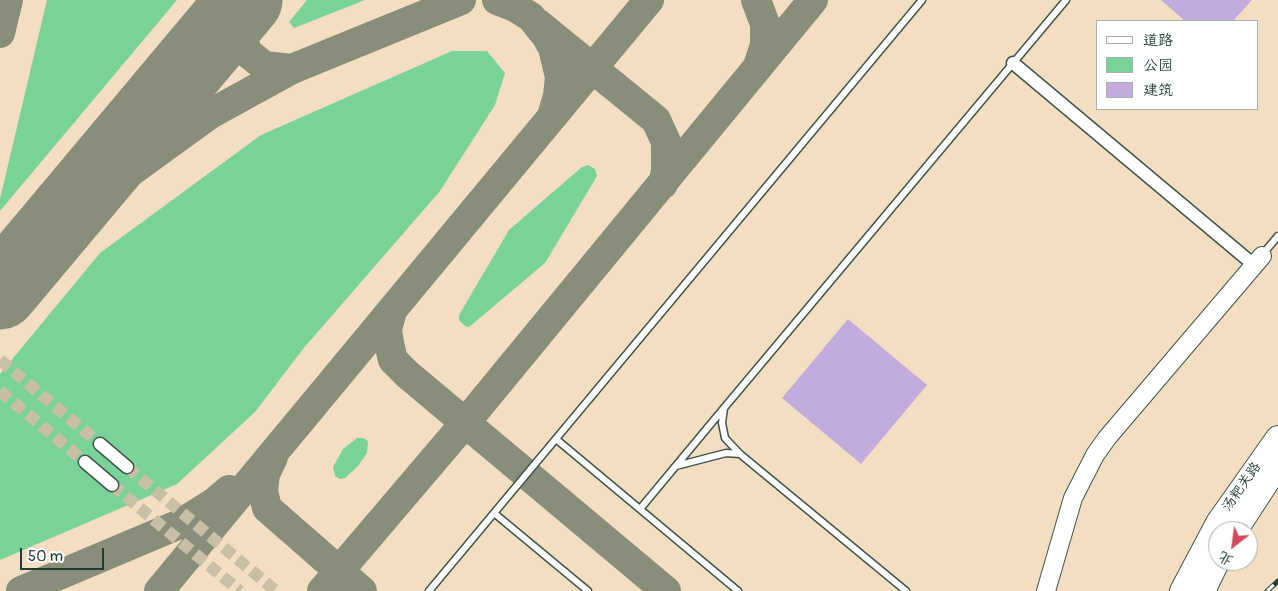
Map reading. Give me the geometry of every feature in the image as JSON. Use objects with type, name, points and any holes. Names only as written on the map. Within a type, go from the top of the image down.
[{"type":"highway","name":"汤粑关路","points":[[1182,591],[1218,523],[1278,438]]},
{"type":"highway","name":"汤粑关路","points":[[1242,521],[1278,465]]},
{"type":"highway","points":[[1203,591],[1213,571]]},
{"type":"street","points":[[1013,63],[1258,261],[1107,438],[1096,455],[1073,498],[1046,591]]},
{"type":"street","points":[[100,444],[128,467]]},
{"type":"street","points":[[85,462],[112,485]]},
{"type":"lane","points":[[428,591],[922,0]]},
{"type":"lane","points":[[640,509],[1066,0]]},
{"type":"lane","points":[[1258,261],[1278,236]]},
{"type":"lane","points":[[724,408],[722,423],[725,438],[740,454],[906,591]]},
{"type":"lane","points":[[556,439],[738,591]]},
{"type":"lane","points":[[676,466],[726,454],[740,454]]},
{"type":"lane","points":[[494,513],[588,591]]},
{"type":"green space","points":[[47,0],[177,0],[0,211],[0,199]]},
{"type":"green space","points":[[307,0],[365,0],[294,28],[289,22]]},
{"type":"green space","points":[[452,51],[487,51],[505,73],[495,105],[440,191],[303,349],[255,412],[177,484],[0,560],[0,374],[100,253],[261,135]]},
{"type":"green space","points":[[588,165],[595,169],[597,176],[545,263],[469,327],[465,326],[459,320],[459,315],[509,230],[582,167]]},
{"type":"green space","points":[[357,438],[363,438],[368,441],[367,453],[358,466],[345,478],[340,479],[335,476],[333,467],[343,449]]},
{"type":"building","points":[[1161,0],[1252,0],[1234,20],[1184,20]]},
{"type":"building","points":[[848,319],[927,385],[861,464],[782,398]]},
{"type":"taxiway","points":[[0,33],[8,0]]},
{"type":"taxiway","points":[[246,0],[240,23],[240,33],[248,53],[264,66],[292,69]]},
{"type":"taxiway","points":[[38,246],[86,204],[210,114],[292,69],[461,0]]},
{"type":"taxiway","points":[[497,0],[515,7],[531,17],[553,48],[560,77],[558,96],[552,116]]},
{"type":"taxiway","points":[[159,591],[649,0]]},
{"type":"taxiway","points":[[756,0],[765,24],[765,45],[758,66]]},
{"type":"taxiway","points":[[322,591],[465,423],[813,0]]},
{"type":"taxiway","points":[[537,23],[656,120],[666,142],[666,171],[663,184]]},
{"type":"taxiway","points":[[392,311],[387,329],[393,360],[407,374],[666,591]]},
{"type":"taxiway","points":[[273,457],[265,474],[263,491],[267,508],[362,591]]},
{"type":"taxiway","points":[[21,591],[180,524],[215,502],[229,490]]},
{"type":"runway","points":[[0,292],[245,0]]},
{"type":"tunnel","points":[[0,360],[100,444]]},
{"type":"tunnel","points":[[0,391],[85,462]]},
{"type":"tunnel","points":[[127,467],[276,591]]},
{"type":"tunnel","points":[[112,485],[240,591]]},
{"type":"railway","points":[[1267,591],[1278,581]]}]
